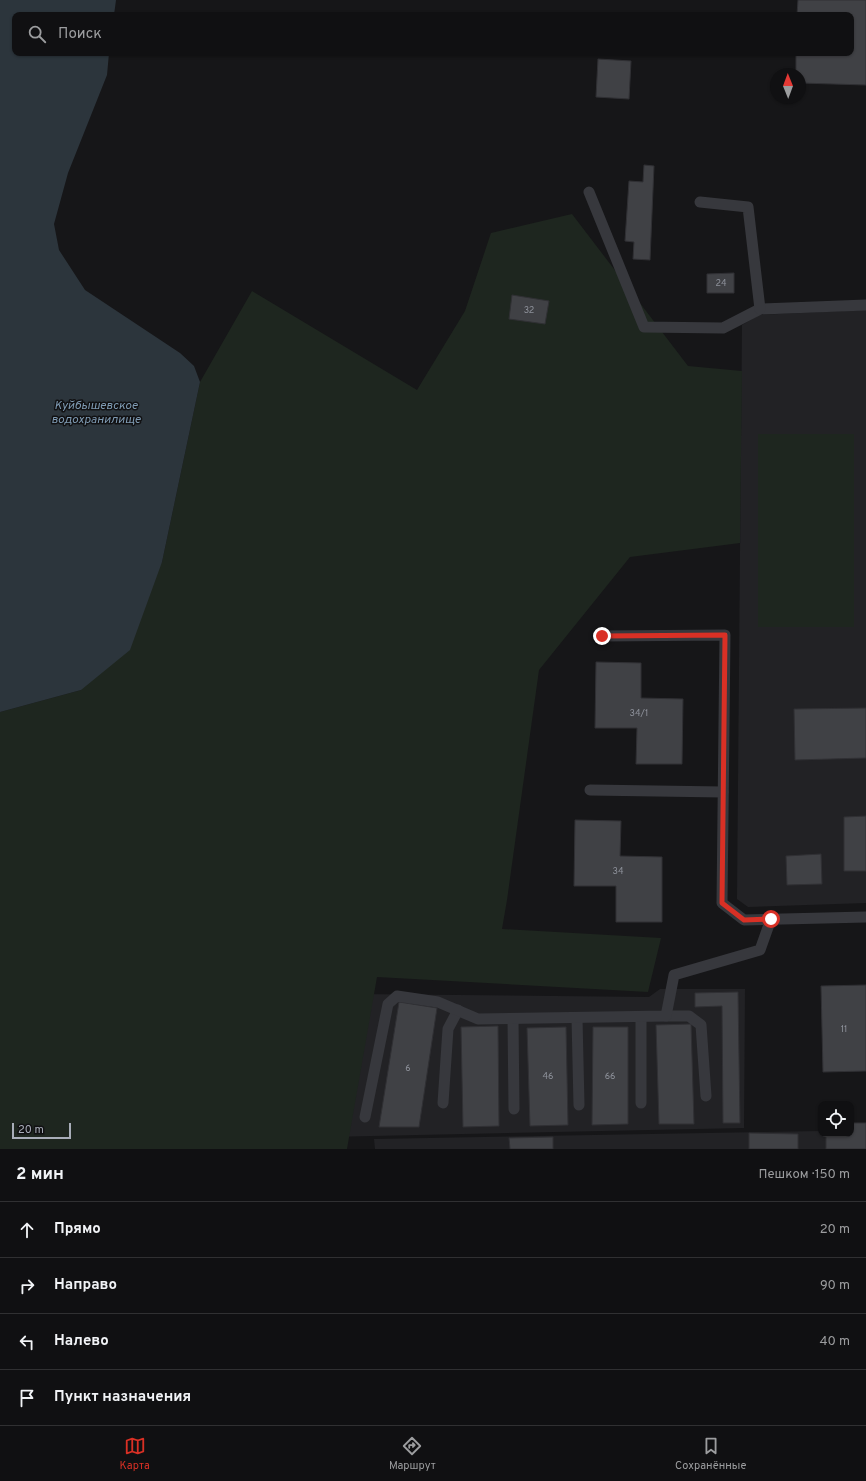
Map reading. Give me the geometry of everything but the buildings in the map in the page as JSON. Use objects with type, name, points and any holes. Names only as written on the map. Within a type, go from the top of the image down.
[{"type":"lane","points":[[589,192],[644,327],[723,328],[760,309],[866,305]]},
{"type":"lane","points":[[700,202],[748,208],[760,309]]},
{"type":"lane","points":[[602,636],[725,635],[722,903],[744,920],[866,917]]},
{"type":"lane","points":[[590,790],[723,792]]},
{"type":"lane","points":[[666,1016],[674,974],[760,950],[771,919]]},
{"type":"lane","points":[[364,1117],[388,1004],[398,996],[438,1002],[478,1020],[689,1016],[701,1025],[706,1096]]},
{"type":"lane","points":[[443,1104],[448,1029],[458,1010]]},
{"type":"lane","points":[[641,1017],[642,1103]]},
{"type":"lane","points":[[577,1018],[579,1105]]},
{"type":"lane","points":[[513,1019],[514,1109]]},
{"type":"shaded area","points":[[572,214],[688,366],[742,371],[740,543],[630,557],[539,670],[502,929],[661,938],[648,992],[377,977],[347,1149],[0,1149],[0,712],[81,690],[162,562],[200,382],[252,291],[417,390],[465,311],[491,233]]},
{"type":"shaded area","points":[[866,310],[866,903],[748,907],[737,899],[742,325],[759,315]]},
{"type":"shaded area","points":[[758,434],[854,434],[854,627],[758,627]]},
{"type":"shaded area","points":[[660,989],[745,989],[744,1128],[326,1137],[353,994],[649,997]]},
{"type":"shaded area","points":[[818,1131],[818,1137],[854,1137],[866,1149],[375,1149],[374,1139]]},
{"type":"water","name":"Куйбышевское водохранилище","points":[[0,0],[116,0],[114,12],[12,12],[12,56],[109,56],[107,75],[68,173],[54,224],[59,250],[85,290],[180,353],[194,366],[200,382],[162,562],[130,650],[81,690],[0,712]]},
{"type":"route","points":[[602,636],[725,635],[722,903],[744,920],[771,919]]}]
